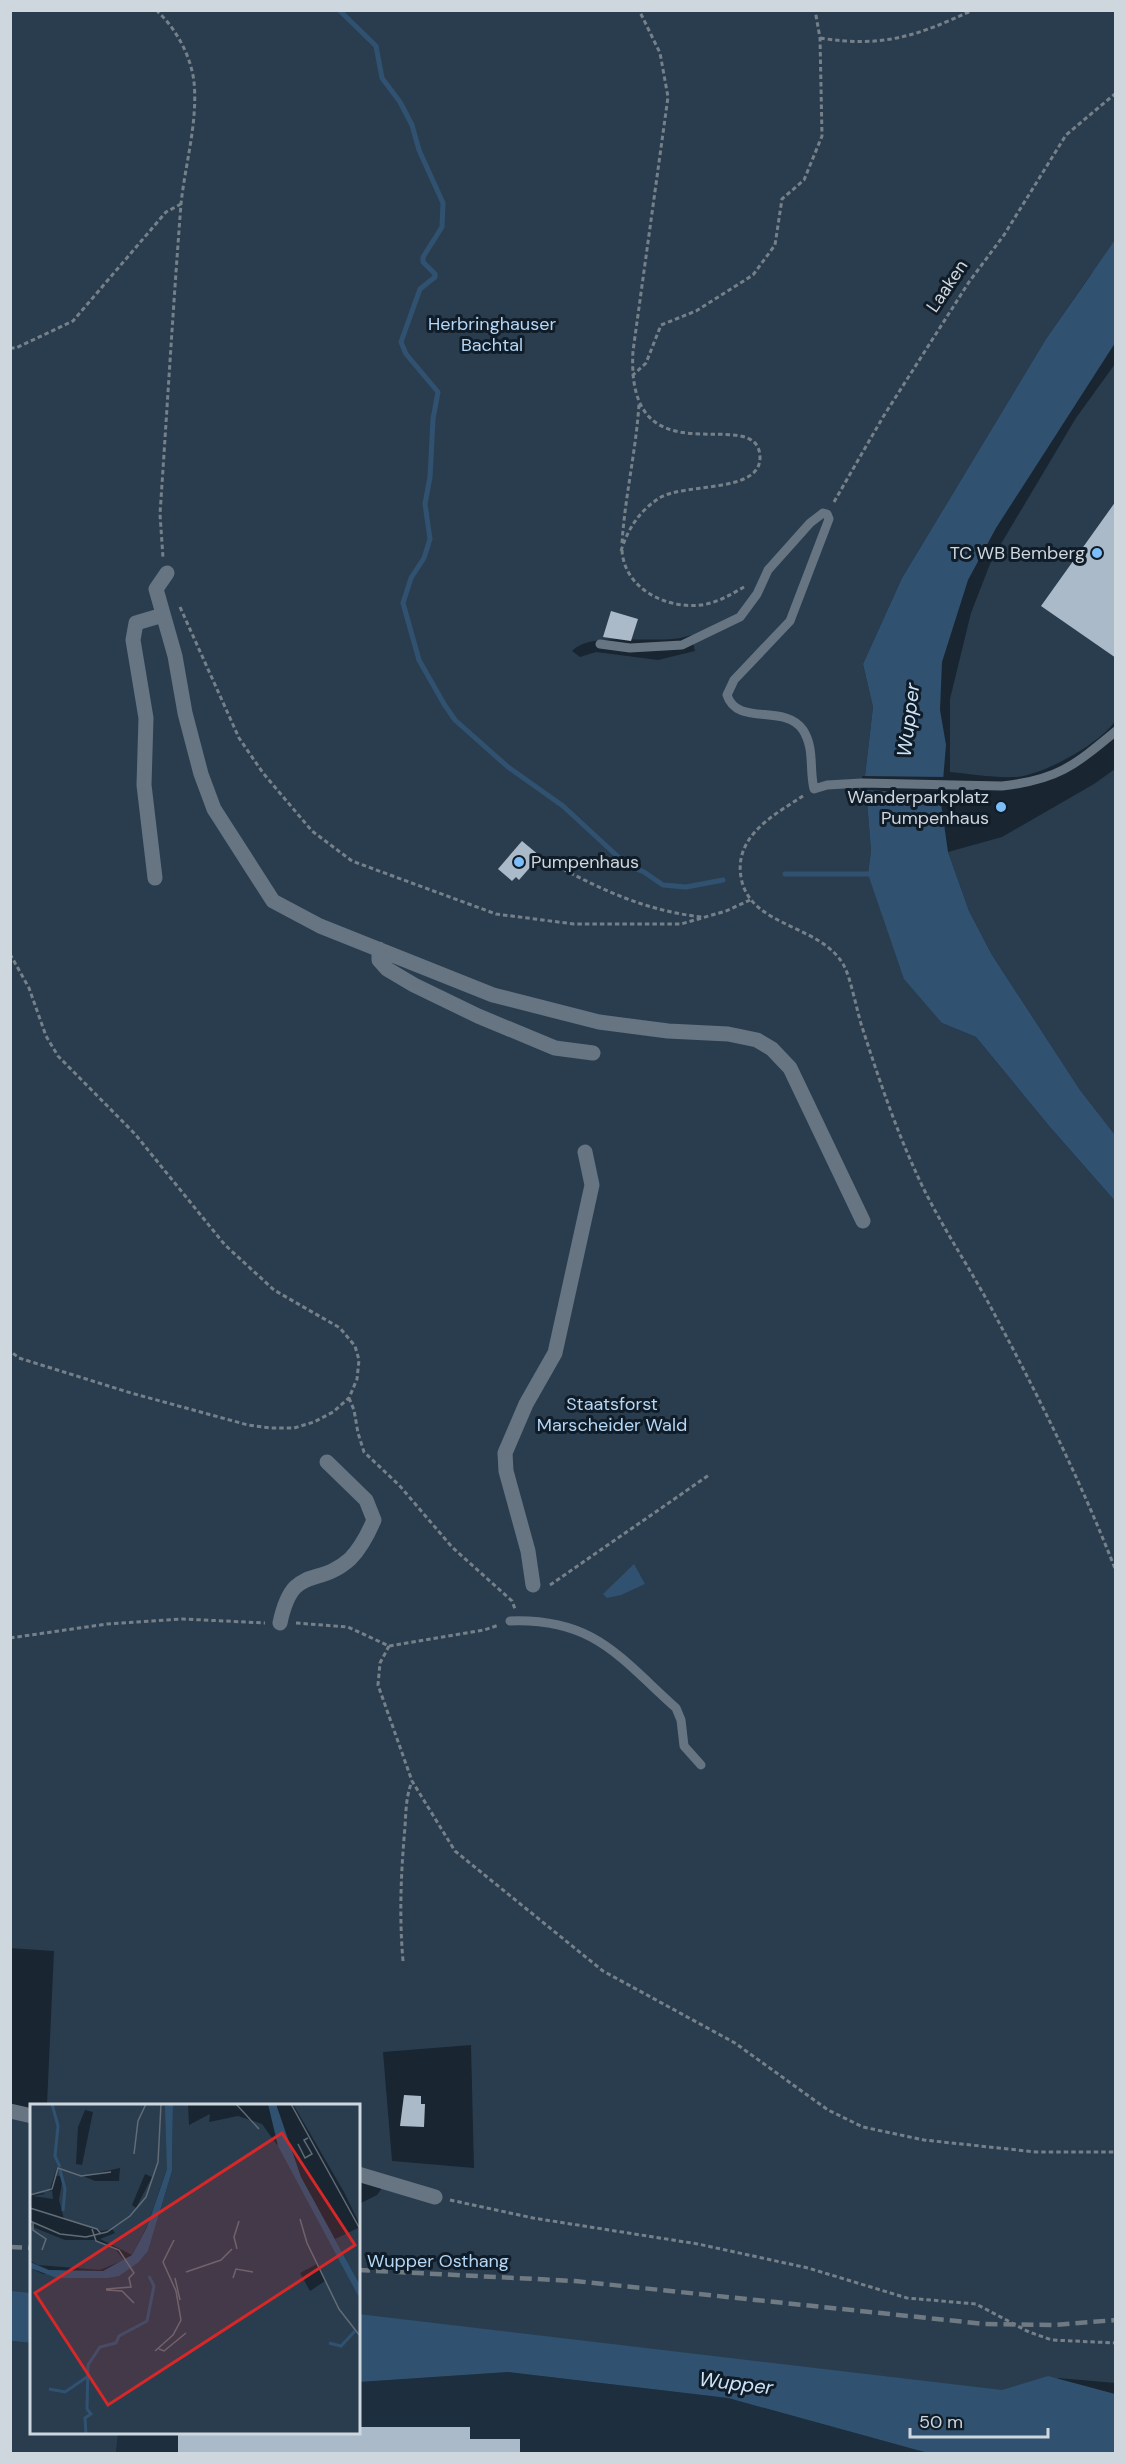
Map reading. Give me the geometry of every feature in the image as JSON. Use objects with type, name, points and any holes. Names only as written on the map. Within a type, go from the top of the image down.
[{"type":"street","points":[[167,573],[156,589],[176,657],[185,712],[201,774],[214,809],[273,901],[320,926],[493,995],[599,1022],[668,1031],[728,1034],[757,1040],[772,1049],[790,1068],[863,1221]]},
{"type":"street","points":[[155,878],[144,785],[146,718],[132,640],[136,623],[163,615]]},
{"type":"street","points":[[379,949],[379,960],[414,985],[478,1016],[555,1048],[593,1053]]},
{"type":"street","points":[[540,1586],[506,1471],[506,1453],[526,1404],[555,1353],[592,1185],[585,1152]]},
{"type":"street","points":[[280,1623],[286,1599],[298,1583],[349,1560],[366,1539],[374,1520],[366,1500],[327,1462]]},
{"type":"street","points":[[10,2111],[30,2116]]},
{"type":"street","points":[[360,2175],[435,2197]]},
{"type":"lane","points":[[600,644],[630,648],[682,645],[740,617],[757,594],[768,570],[819,514],[827,514],[827,527],[790,621],[734,680],[727,695],[729,702],[740,711],[785,717],[802,728],[813,757],[810,774],[813,789],[827,785],[862,783],[1002,786],[1042,780],[1081,760],[1116,731]]},
{"type":"lane","points":[[510,1621],[552,1623],[576,1628],[609,1649],[676,1708],[681,1720],[684,1746],[701,1765]]},
{"type":"path","points":[[156,10],[179,39],[189,60],[194,82],[194,108],[182,203],[160,514],[161,547],[167,573]]},
{"type":"path","points":[[621,551],[636,518],[662,497],[695,487],[741,482],[754,472],[760,457],[754,443],[741,436],[664,429],[647,417],[639,402],[631,376],[639,301],[668,97],[660,53],[639,10]]},
{"type":"path","points":[[631,376],[646,363],[661,326],[696,311],[753,275],[775,245],[782,199],[804,180],[822,136],[820,38],[815,10]]},
{"type":"path","points":[[820,38],[879,43],[932,29],[973,10]]},
{"type":"path","name":"Laaken","points":[[827,514],[901,388],[969,282],[1004,235],[1066,135],[1116,93]]},
{"type":"path","points":[[10,348],[16,348],[73,321],[166,212],[182,203]]},
{"type":"path","points":[[639,402],[637,447],[629,476],[621,551],[625,567],[634,582],[657,598],[680,604],[702,605],[723,600],[768,570]]},
{"type":"path","points":[[179,606],[239,738],[263,773],[312,831],[352,861],[496,914],[574,924],[634,926],[681,924],[706,918],[750,900]]},
{"type":"path","points":[[813,789],[759,827],[743,846],[739,862],[742,882],[750,900],[764,912],[824,945],[843,964],[863,1031],[914,1169],[997,1318],[1091,1506],[1116,1571]]},
{"type":"path","points":[[550,862],[605,892],[657,910],[706,918]]},
{"type":"path","points":[[10,954],[29,988],[46,1036],[58,1056],[135,1134],[188,1202],[252,1272],[274,1290],[340,1328],[355,1346],[359,1360],[357,1379],[349,1398],[324,1417],[294,1428],[248,1425],[131,1393],[19,1358],[10,1351]]},
{"type":"path","points":[[349,1398],[364,1452],[399,1485],[452,1547],[512,1601],[516,1611],[523,1606]]},
{"type":"path","points":[[540,1586],[709,1475]]},
{"type":"path","points":[[10,1638],[107,1624],[183,1619],[348,1627],[389,1646],[484,1630],[510,1621]]},
{"type":"path","points":[[389,1646],[380,1663],[378,1685],[412,1781],[455,1851],[603,1971],[735,2043],[828,2110],[863,2127],[924,2140],[1036,2152],[1116,2152]]},
{"type":"path","points":[[404,1961],[399,1911],[400,1869],[406,1796],[412,1781]]},
{"type":"path","points":[[435,2197],[533,2218],[698,2244],[808,2268],[907,2298],[976,2304],[1029,2332],[1052,2340],[1116,2343]]},
{"type":"shaded area","points":[[508,2372],[728,2398],[929,2453],[116,2454],[118,2434],[360,2434],[360,2382]]},
{"type":"green space","name":"Staatsforst Marscheider Wald","points":[[10,11],[1115,11],[1115,249],[1091,274],[1046,339],[902,578],[863,664],[873,707],[865,776],[871,851],[868,874],[876,892],[942,1023],[976,1037],[1115,1201],[1116,2383],[1058,2378],[1063,2431],[360,2334],[360,2204],[377,2195],[385,2184],[360,2175],[360,2104],[47,2104],[54,1951],[10,1948]],"holes":[[[691,635],[695,651],[658,660],[596,652],[580,657],[572,651],[582,644],[595,641],[663,639]],[[471,2045],[474,2168],[392,2161],[383,2052]]]},
{"type":"green space","points":[[1115,364],[1115,721],[1108,730],[1084,748],[1040,771],[1015,777],[950,772],[950,699],[971,613],[992,559],[1076,418]]},
{"type":"green space","points":[[1115,769],[1115,1135],[1080,1090],[992,955],[969,911],[948,852],[1002,837],[1094,784]]},
{"type":"green space","points":[[10,2105],[30,2110],[30,2310],[11,2309]]},
{"type":"green space","points":[[11,2341],[30,2343],[30,2434],[118,2434],[116,2453],[11,2453]]},
{"type":"water","name":"Wupper","points":[[1115,240],[1115,343],[996,528],[968,580],[942,662],[940,710],[946,745],[941,804],[948,852],[969,911],[992,955],[1080,1090],[1115,1135],[1115,1201],[976,1037],[942,1023],[904,979],[868,874],[871,851],[865,776],[873,707],[863,664],[902,578],[1046,339]]},
{"type":"water","points":[[634,1564],[645,1584],[621,1595],[607,1598],[603,1594]]},
{"type":"water","points":[[11,2291],[30,2293],[30,2343],[11,2341]]},
{"type":"water","name":"Wupper","points":[[360,2314],[1002,2390],[1048,2376],[1115,2394],[1115,2453],[928,2453],[728,2398],[508,2372],[360,2382]]},
{"type":"pier","points":[[862,776],[946,777],[945,794],[863,790]]},
{"type":"building","name":"TC WB Bemberg","points":[[1116,501],[1116,658],[1041,606]]},
{"type":"building","points":[[611,611],[638,619],[631,641],[603,637]]},
{"type":"building","name":"Pumpenhaus","points":[[522,841],[540,856],[519,880],[516,877],[512,881],[498,869]]},
{"type":"building","points":[[404,2095],[421,2096],[421,2104],[425,2104],[424,2127],[400,2126]]},
{"type":"building","points":[[360,2427],[470,2427],[470,2439],[520,2439],[520,2454],[178,2454],[178,2434],[360,2434]]},
{"type":"waterway","points":[[339,10],[376,46],[382,78],[400,102],[412,125],[419,150],[443,203],[442,227],[423,257],[423,262],[435,274],[435,277],[420,289],[401,342],[406,354],[438,392],[433,419],[430,477],[425,504],[430,539],[424,558],[411,578],[403,603],[419,660],[455,720],[508,767],[563,806],[627,865],[644,872],[663,885],[686,887],[723,880]]},
{"type":"waterway","points":[[785,874],[874,874]]},
{"type":"railway","points":[[10,2247],[30,2248]]},
{"type":"railway","points":[[360,2270],[575,2281],[985,2324],[1055,2325],[1116,2320]]},
{"type":"place","name":"TC WB Bemberg","points":[[1097,553]]},
{"type":"place","name":"Wanderparkplatz Pumpenhaus","points":[[1001,807]]},
{"type":"place","name":"Pumpenhaus","points":[[519,862]]},
{"type":"park label","name":"Herbringhauser Bachtal","points":[[492,334]]},
{"type":"park label","name":"Wupper Osthang","points":[[438,2261]]}]
